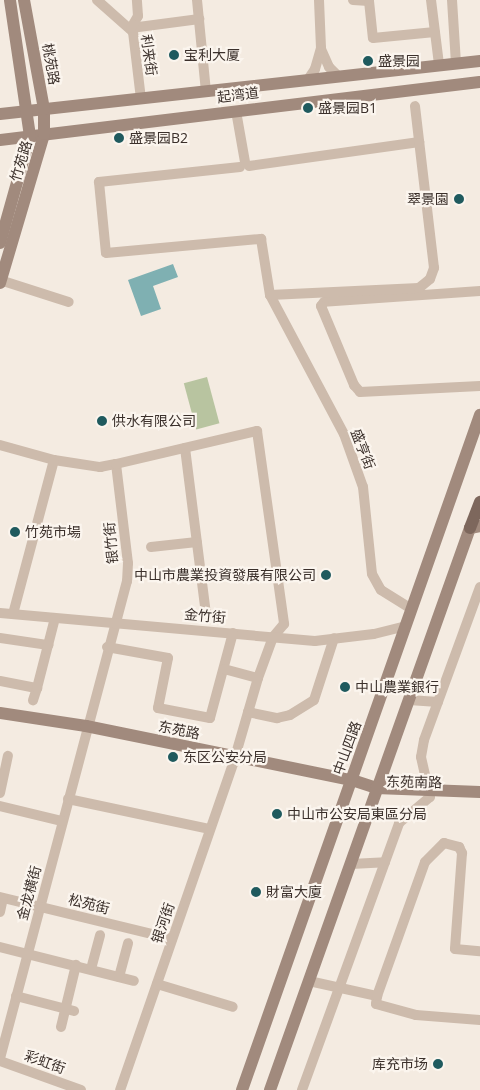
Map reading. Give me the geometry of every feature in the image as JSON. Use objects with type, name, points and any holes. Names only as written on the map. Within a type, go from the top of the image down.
[{"type":"main road","points":[[10,0],[25,111]]},
{"type":"main road","name":"桃苑路","points":[[24,0],[44,109],[44,134]]},
{"type":"main road","name":"起湾道","points":[[0,114],[480,60]]},
{"type":"main road","name":"起湾道","points":[[0,140],[480,82]]},
{"type":"main road","points":[[127,101],[129,123]]},
{"type":"main road","name":"竹苑路","points":[[0,243],[30,136],[25,111]]},
{"type":"main road","name":"竹苑路","points":[[0,281],[44,134]]},
{"type":"main road","name":"中山四路","points":[[242,1090],[480,415]]},
{"type":"main road","points":[[270,1090],[375,792],[475,527],[480,502]]},
{"type":"main road","name":"东苑路","points":[[0,713],[350,784]]},
{"type":"main road","name":"东苑路","points":[[0,721],[86,730]]},
{"type":"main road","name":"东苑南路","points":[[350,784],[375,792],[480,798]]},
{"type":"main road","name":"东苑南路","points":[[429,794],[480,792]]},
{"type":"street","name":"利来街","points":[[97,0],[131,28],[141,99]]},
{"type":"street","points":[[131,28],[138,16],[137,0]]},
{"type":"street","points":[[197,0],[206,92]]},
{"type":"street","points":[[306,81],[315,69],[321,48],[319,0]]},
{"type":"street","points":[[353,0],[369,1],[373,38],[435,32]]},
{"type":"street","points":[[432,0],[439,64]]},
{"type":"street","points":[[452,0],[456,63]]},
{"type":"street","points":[[131,28],[199,19]]},
{"type":"street","points":[[321,48],[329,67],[339,77]]},
{"type":"street","points":[[270,295],[419,288],[425,285],[434,268],[415,106]]},
{"type":"street","points":[[236,111],[245,165],[419,142]]},
{"type":"street","name":"盛亨街","points":[[245,165],[99,182],[106,252],[260,238],[270,295],[344,434],[363,487],[372,574],[381,590],[412,609]]},
{"type":"street","points":[[0,281],[69,302]]},
{"type":"street","points":[[480,291],[324,302],[321,306],[354,385],[360,392],[480,386]]},
{"type":"street","name":"银河街","points":[[120,1090],[234,760],[258,678],[273,637],[284,624],[258,431],[185,448]]},
{"type":"street","points":[[0,445],[54,460],[100,467],[185,448],[206,614]]},
{"type":"street","points":[[13,614],[54,460]]},
{"type":"street","name":"银竹街","points":[[86,730],[126,581],[128,563],[116,464]]},
{"type":"street","points":[[151,547],[198,542]]},
{"type":"street","points":[[302,1090],[399,823],[429,794],[421,757],[438,702],[480,587]]},
{"type":"street","name":"金竹街","points":[[0,613],[315,641],[374,634],[405,626]]},
{"type":"street","points":[[34,700],[55,618]]},
{"type":"street","points":[[107,647],[168,658],[158,708],[210,718],[233,633]]},
{"type":"street","points":[[0,638],[48,645]]},
{"type":"street","points":[[248,712],[277,718],[290,715],[314,700],[334,638]]},
{"type":"street","points":[[224,670],[258,678]]},
{"type":"street","points":[[0,682],[37,688]]},
{"type":"street","points":[[409,700],[438,702]]},
{"type":"street","name":"金龙横街","points":[[0,1059],[86,730]]},
{"type":"street","points":[[0,793],[8,756]]},
{"type":"street","points":[[68,799],[209,829]]},
{"type":"street","points":[[0,806],[62,821]]},
{"type":"street","points":[[480,952],[455,949],[462,853],[460,847],[444,844],[425,862],[377,996],[376,1004],[416,1015],[480,1020]]},
{"type":"street","points":[[351,864],[385,862]]},
{"type":"street","points":[[0,912],[2,898]]},
{"type":"street","name":"松苑街","points":[[2,898],[172,940]]},
{"type":"street","points":[[91,969],[100,935]]},
{"type":"street","points":[[119,977],[128,943]]},
{"type":"street","points":[[0,947],[134,981]]},
{"type":"street","points":[[61,1027],[70,1010],[76,965]]},
{"type":"street","points":[[309,981],[340,986],[377,996]]},
{"type":"street","points":[[157,984],[233,1007]]},
{"type":"street","points":[[16,996],[70,1010]]},
{"type":"street","name":"彩虹街","points":[[0,1059],[81,1090]]},
{"type":"green space","points":[[207,377],[219,423],[196,430],[184,383]]},
{"type":"water","points":[[173,264],[178,277],[153,286],[161,309],[141,316],[128,280]]},
{"type":"place","name":"宝利大厦","points":[[174,55]]},
{"type":"place","name":"盛景园","points":[[368,61]]},
{"type":"place","name":"盛景园B1","points":[[308,108]]},
{"type":"place","name":"盛景园B2","points":[[119,138]]},
{"type":"place","name":"翠景園","points":[[459,199]]},
{"type":"place","name":"供水有限公司","points":[[102,421]]},
{"type":"place","name":"竹苑市場","points":[[15,532]]},
{"type":"place","name":"中山市農業投資發展有限公司","points":[[326,575]]},
{"type":"place","name":"中山農業銀行","points":[[345,687]]},
{"type":"place","name":"东区公安分局","points":[[173,757]]},
{"type":"place","name":"中山市公安局東區分局","points":[[277,814]]},
{"type":"place","name":"財富大廈","points":[[256,892]]},
{"type":"place","name":"库充市场","points":[[438,1064]]}]
